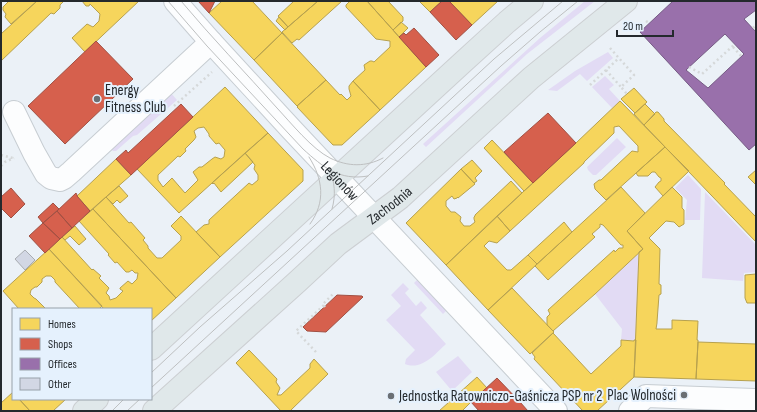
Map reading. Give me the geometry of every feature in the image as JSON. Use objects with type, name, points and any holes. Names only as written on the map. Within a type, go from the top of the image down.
[{"type":"main road","points":[[152,348],[532,1]]},
{"type":"main road","name":"Zachodnia","points":[[154,411],[338,244],[400,198],[531,78],[626,1]]},
{"type":"main road","points":[[84,411],[96,400]]},
{"type":"street","name":"Legionów","points":[[175,1],[337,178],[556,411]]},
{"type":"street","points":[[14,112],[46,174],[51,178],[60,180],[68,175],[211,42]]},
{"type":"street","points":[[630,411],[646,396],[754,400],[756,403]]},
{"type":"path","points":[[646,20],[649,24]]},
{"type":"path","points":[[753,28],[756,25]]},
{"type":"path","points":[[689,68],[702,74],[734,45],[742,57]]},
{"type":"path","points":[[610,48],[634,75],[621,87]]},
{"type":"path","points":[[590,85],[619,58]]},
{"type":"path","points":[[606,70],[627,94]]},
{"type":"path","points":[[1,155],[13,158]]},
{"type":"path","points":[[316,352],[296,331],[325,306],[322,304],[334,294]]},
{"type":"shaded area","points":[[585,1],[595,1],[527,54],[426,147],[423,144],[540,38]]},
{"type":"shaded area","points":[[608,52],[613,58],[587,81],[580,74],[557,91],[548,90],[575,71]]},
{"type":"shaded area","points":[[605,76],[614,85],[609,89],[620,101],[612,108],[592,87]]},
{"type":"shaded area","points":[[170,92],[177,100],[116,151],[113,151],[110,148]]},
{"type":"shaded area","points":[[617,138],[626,147],[596,175],[593,175],[587,167]]},
{"type":"shaded area","points":[[688,175],[701,189],[700,220],[685,220],[687,200],[675,188]]},
{"type":"shaded area","points":[[705,192],[756,245],[756,272],[744,273],[743,281],[702,278]]},
{"type":"shaded area","points":[[639,252],[636,340],[621,340],[622,329],[595,294]]},
{"type":"shaded area","points":[[418,279],[447,310],[443,314],[414,283]]},
{"type":"shaded area","points":[[403,283],[409,289],[405,293],[416,306],[421,301],[427,308],[420,315],[446,344],[428,360],[411,366],[405,364],[406,359],[415,350],[386,320],[401,306],[391,295]]},
{"type":"shaded area","points":[[458,356],[472,372],[452,391],[436,372]]},
{"type":"building: Homes","points":[[9,1],[37,1],[11,24],[5,17],[6,14],[3,10],[3,7]]},
{"type":"building: Homes","points":[[37,1],[64,1],[54,14],[51,13],[1,61],[1,34]]},
{"type":"building: Homes","points":[[82,1],[139,1],[85,52],[72,38],[87,24],[93,27],[99,21],[100,14],[90,4],[89,6],[86,6]]},
{"type":"building: Homes","points":[[222,1],[252,1],[282,33],[254,60],[209,13]]},
{"type":"building: Homes","points":[[294,1],[318,1],[288,27],[278,16]]},
{"type":"building: Homes","points":[[318,1],[342,1],[299,40],[297,39],[292,43],[282,32]]},
{"type":"building: Homes","points":[[350,1],[367,1],[426,67],[380,110],[353,81],[365,70],[364,65],[370,61],[374,62],[390,47],[390,41],[376,39],[346,7]]},
{"type":"building: Homes","points":[[367,1],[388,1],[403,17],[403,21],[393,30]]},
{"type":"building: Homes","points":[[419,1],[442,1],[430,12]]},
{"type":"building: Homes","points":[[449,1],[498,1],[472,25]]},
{"type":"building: Homes","points":[[279,17],[288,27],[285,30],[276,21]]},
{"type":"building: Homes","points":[[401,22],[408,28],[399,37],[393,30]]},
{"type":"building: Homes","points":[[282,33],[326,80],[297,106],[254,60]]},
{"type":"building: Homes","points":[[326,80],[340,95],[341,94],[347,100],[351,96],[349,86],[353,81],[380,110],[342,145],[333,145],[297,107]]},
{"type":"building: Homes","points":[[225,87],[268,133],[179,213],[137,169]],"holes":[[[204,127],[216,144],[219,143],[225,150],[224,157],[221,159],[215,157],[193,172],[198,180],[185,193],[172,178],[163,187],[158,180],[158,175],[178,156],[180,157],[186,151],[185,149],[196,137],[194,131],[198,128]]]},
{"type":"building: Homes","points":[[634,88],[647,102],[635,113],[621,99]]},
{"type":"building: Homes","points":[[620,101],[665,147],[606,200],[595,189],[594,184],[601,180],[632,151],[638,152],[638,146],[619,126],[614,127],[614,133],[584,163],[510,231],[497,216]]},
{"type":"building: Homes","points":[[645,104],[655,114],[644,125],[634,114]]},
{"type":"building: Homes","points":[[656,112],[658,112],[664,121],[756,217],[756,242],[644,125]]},
{"type":"building: Homes","points":[[268,133],[303,170],[303,181],[220,257],[196,232],[204,225],[209,224],[209,220],[249,183],[252,185],[258,180],[258,175],[254,169],[255,165],[245,153]]},
{"type":"building: Homes","points":[[492,140],[533,183],[524,191],[484,148]]},
{"type":"building: Homes","points":[[665,147],[689,171],[663,196],[655,187],[661,181],[661,178],[655,172],[652,172],[648,176],[638,176],[636,173]]},
{"type":"building: Homes","points":[[245,153],[253,162],[221,192],[214,183],[212,183]]},
{"type":"building: Homes","points":[[116,159],[131,175],[90,211],[77,196]]},
{"type":"building: Homes","points":[[472,160],[482,171],[475,178],[477,181],[474,183],[461,169]]},
{"type":"building: Homes","points":[[461,169],[475,184],[458,198],[454,199],[452,196],[446,201],[446,206],[451,212],[455,212],[461,217],[460,221],[464,226],[470,226],[475,222],[475,215],[511,181],[522,193],[446,265],[406,223]]},
{"type":"building: Homes","points":[[756,170],[756,185],[748,177]]},
{"type":"building: Homes","points":[[119,186],[128,196],[120,203],[117,200],[113,204],[106,197]]},
{"type":"building: Homes","points":[[621,187],[645,213],[627,231],[643,249],[553,331],[547,325],[547,317],[550,314],[548,310],[614,250],[615,252],[619,248],[623,248],[623,245],[621,245],[603,225],[600,224],[600,227],[592,234],[595,237],[548,280],[535,266]]},
{"type":"building: Homes","points":[[672,187],[682,197],[684,224],[679,227],[674,222],[666,221],[649,238],[660,249],[659,284],[661,285],[661,294],[659,295],[656,329],[672,329],[672,320],[698,321],[696,379],[634,377],[639,252],[643,249],[627,231]]},
{"type":"building: Homes","points":[[106,197],[129,223],[131,222],[145,238],[143,240],[157,258],[162,258],[181,240],[181,236],[171,226],[181,216],[220,257],[176,298],[93,209]]},
{"type":"building: Homes","points":[[93,209],[176,298],[152,320],[152,308],[103,308],[49,249],[62,237],[92,270],[93,269],[101,276],[99,278],[109,288],[106,293],[110,300],[116,298],[123,291],[120,288],[128,281],[132,284],[137,279],[138,273],[135,273],[132,270],[126,272],[117,262],[115,263],[108,255],[109,254],[79,221]]},
{"type":"building: Homes","points":[[497,216],[510,231],[497,243],[489,241],[484,246],[507,270],[511,270],[528,255],[537,264],[488,310],[446,265]]},
{"type":"building: Homes","points":[[564,222],[572,232],[537,264],[528,255]]},
{"type":"building: Homes","points":[[75,226],[86,239],[79,245],[70,236],[65,240],[62,237]]},
{"type":"building: Homes","points":[[49,249],[102,306],[100,308],[79,308],[51,276],[46,276],[42,279],[42,282],[31,290],[30,294],[45,308],[18,308],[3,291]]},
{"type":"building: Homes","points":[[756,274],[756,303],[747,303],[745,298],[745,275]]},
{"type":"building: Homes","points":[[512,288],[554,332],[530,354],[488,310]]},
{"type":"building: Homes","points":[[553,333],[591,374],[621,346],[621,340],[636,340],[634,377],[597,411],[583,411],[534,359],[535,357],[532,353]]},
{"type":"building: Homes","points":[[698,342],[756,344],[756,381],[696,379]]},
{"type":"building: Homes","points":[[249,350],[277,379],[276,382],[280,388],[277,395],[281,395],[310,368],[310,364],[314,359],[328,374],[290,411],[281,411],[236,363]]},
{"type":"building: Homes","points":[[477,377],[487,388],[462,411],[439,411]]},
{"type":"building: Homes","points":[[12,393],[12,400],[20,400],[30,411],[1,411],[1,403]]},
{"type":"building: Homes","points":[[20,400],[65,400],[53,411],[30,411]]},
{"type":"building: Shops","points":[[198,1],[215,1],[209,13]]},
{"type":"building: Shops","points":[[442,1],[449,1],[472,25],[456,40],[430,12]]},
{"type":"building: Shops","points":[[414,28],[439,55],[426,67],[399,37],[404,33],[406,35]]},
{"type":"building: Shops","points":[[96,41],[133,79],[65,144],[28,106]]},
{"type":"building: Shops","points":[[181,104],[193,117],[131,175],[116,159],[126,150],[128,153]]},
{"type":"building: Shops","points":[[548,113],[576,143],[533,183],[504,152]]},
{"type":"building: Shops","points":[[11,188],[25,204],[11,218],[1,208],[1,197]]},
{"type":"building: Shops","points":[[76,193],[90,211],[72,228],[57,211]]},
{"type":"building: Shops","points":[[53,203],[59,209],[43,223],[38,217]]},
{"type":"building: Shops","points":[[57,211],[72,228],[60,239],[43,223]]},
{"type":"building: Shops","points":[[43,223],[60,239],[45,253],[29,236]]},
{"type":"building: Shops","points":[[337,295],[363,297],[326,332],[307,331],[303,327]]},
{"type":"building: Shops","points":[[497,378],[528,411],[479,411],[471,402]]},
{"type":"building: Offices","points":[[673,1],[756,1],[756,10],[744,19],[756,32],[756,144],[749,150],[640,32]],"holes":[[[725,34],[744,54],[708,88],[686,70]]]},
{"type":"building: Other","points":[[25,250],[35,260],[25,270],[15,259]]},
{"type":"tram line","points":[[168,1],[207,46],[310,156],[325,167],[340,174],[358,177],[368,176]]},
{"type":"tram line","points":[[181,1],[295,128],[323,154],[343,163],[357,165],[370,163],[383,158]]},
{"type":"tram line","points":[[152,372],[200,327],[287,251],[494,59],[563,1]]},
{"type":"tram line","points":[[152,387],[501,66],[578,1]]},
{"type":"tram line","points":[[309,157],[314,165],[321,190],[319,207],[310,224]]},
{"type":"tram line","points":[[329,168],[333,178],[334,188],[332,209]]},
{"type":"tram line","points":[[112,411],[123,400]]},
{"type":"tram line","points":[[127,411],[139,400]]},
{"type":"place","name":"Energy Fitness Club","points":[[97,99]]},
{"type":"place","name":"Plac Wolności","points":[[684,395]]},
{"type":"place","name":"Jednostka Ratowniczo-Gaśnicza PSP nr 2","points":[[391,396]]}]
